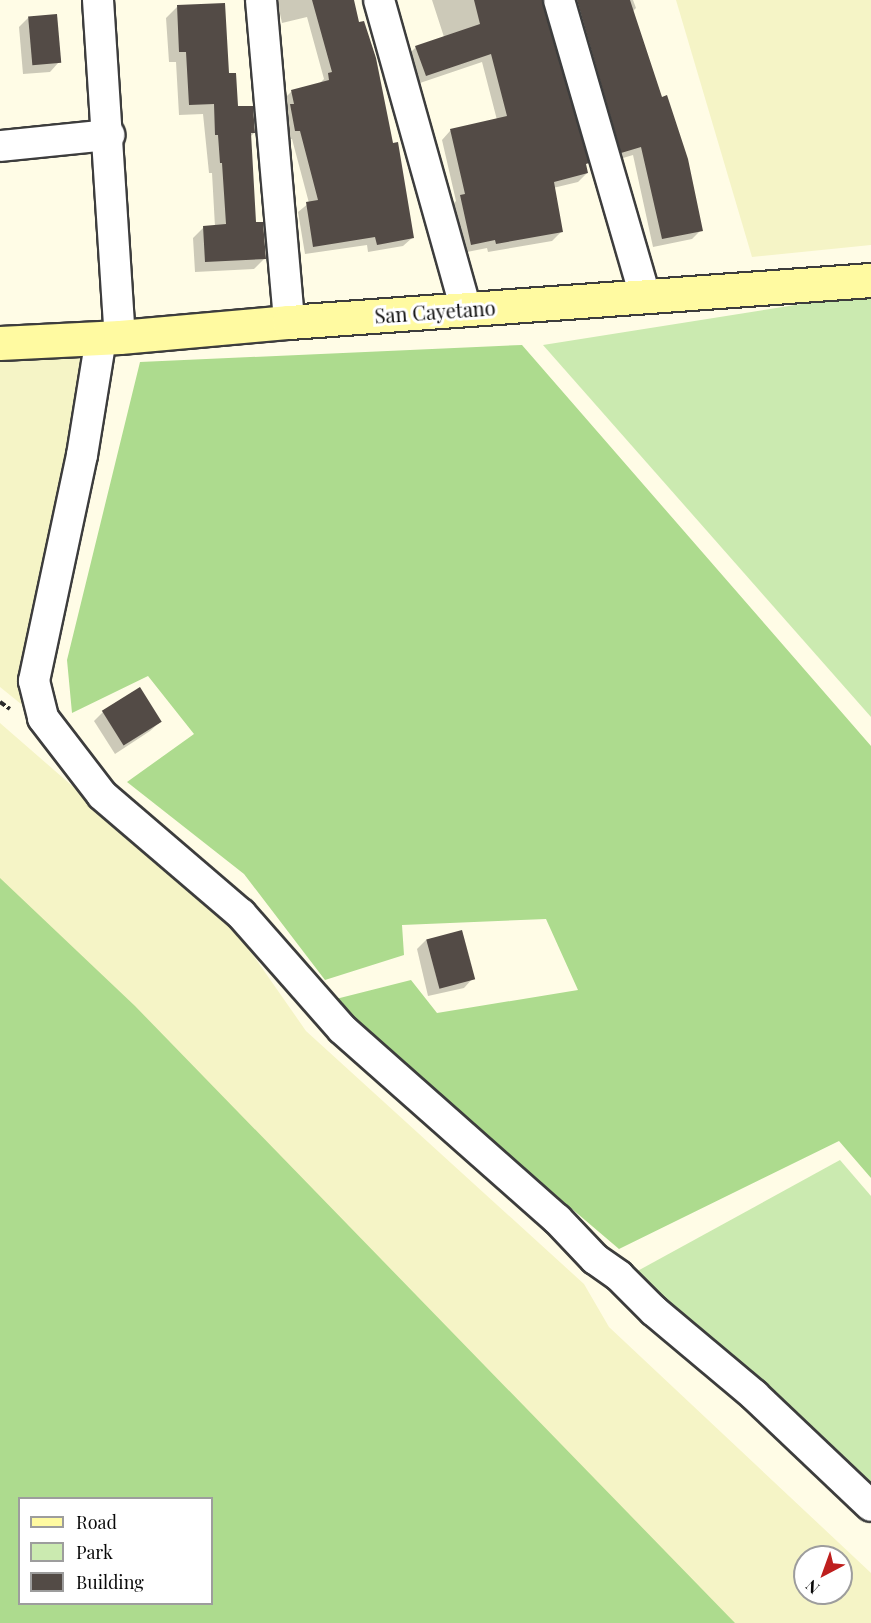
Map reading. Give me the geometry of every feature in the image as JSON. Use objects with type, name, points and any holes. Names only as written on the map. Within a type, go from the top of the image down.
[{"type":"main road","name":"San Cayetano","points":[[0,343],[110,337],[871,280]]},
{"type":"street","points":[[98,0],[109,135],[110,337],[79,467],[34,681],[43,718],[102,795],[241,914],[342,1029],[557,1219],[595,1259],[619,1276],[654,1311],[754,1395],[871,1506]]},
{"type":"street","points":[[261,0],[289,322]]},
{"type":"street","points":[[379,0],[466,309]]},
{"type":"street","points":[[559,0],[645,296]]},
{"type":"street","points":[[0,146],[109,135]]},
{"type":"green space","points":[[676,0],[871,0],[871,245],[752,257]]},
{"type":"green space","points":[[871,293],[871,717],[543,345]]},
{"type":"green space","points":[[522,345],[871,746],[871,1178],[839,1141],[619,1249],[328,1001],[411,980],[437,1013],[578,990],[546,919],[402,925],[404,955],[325,980],[244,874],[127,782],[194,734],[148,676],[72,713],[67,660],[140,362]]},
{"type":"green space","points":[[102,347],[26,708],[0,687],[0,355]]},
{"type":"green space","points":[[0,723],[232,925],[306,1031],[584,1284],[609,1327],[841,1545],[793,1545],[793,1605],[853,1605],[853,1556],[871,1573],[871,1623],[0,1623]]},
{"type":"green space","points":[[0,878],[135,1006],[735,1623],[0,1623]]},
{"type":"green space","points":[[840,1160],[871,1196],[871,1507],[632,1274]]},
{"type":"building","points":[[312,0],[354,0],[359,22],[364,21],[376,58],[393,143],[398,142],[414,238],[377,245],[375,237],[313,247],[306,202],[318,200],[300,131],[295,131],[290,104],[294,104],[291,90],[329,80],[328,73],[332,72]]},
{"type":"building","points":[[474,0],[542,0],[589,163],[586,164],[588,173],[554,182],[563,232],[496,244],[495,240],[471,245],[460,195],[465,194],[450,129],[507,116],[491,54],[426,76],[415,46],[480,24]]},
{"type":"building","points":[[577,0],[630,0],[662,97],[667,95],[688,159],[703,231],[662,239],[641,147],[621,153]]},
{"type":"building","points":[[225,3],[229,73],[236,73],[238,106],[253,106],[255,133],[251,133],[256,222],[263,222],[266,259],[205,262],[203,226],[226,224],[222,163],[220,163],[218,135],[215,135],[214,104],[189,105],[186,52],[179,52],[177,5]]},
{"type":"building","points":[[57,14],[61,63],[32,65],[28,17]]},
{"type":"building","points":[[140,687],[162,722],[124,746],[102,711]]},
{"type":"building","points":[[462,930],[475,979],[439,989],[426,940]]}]
